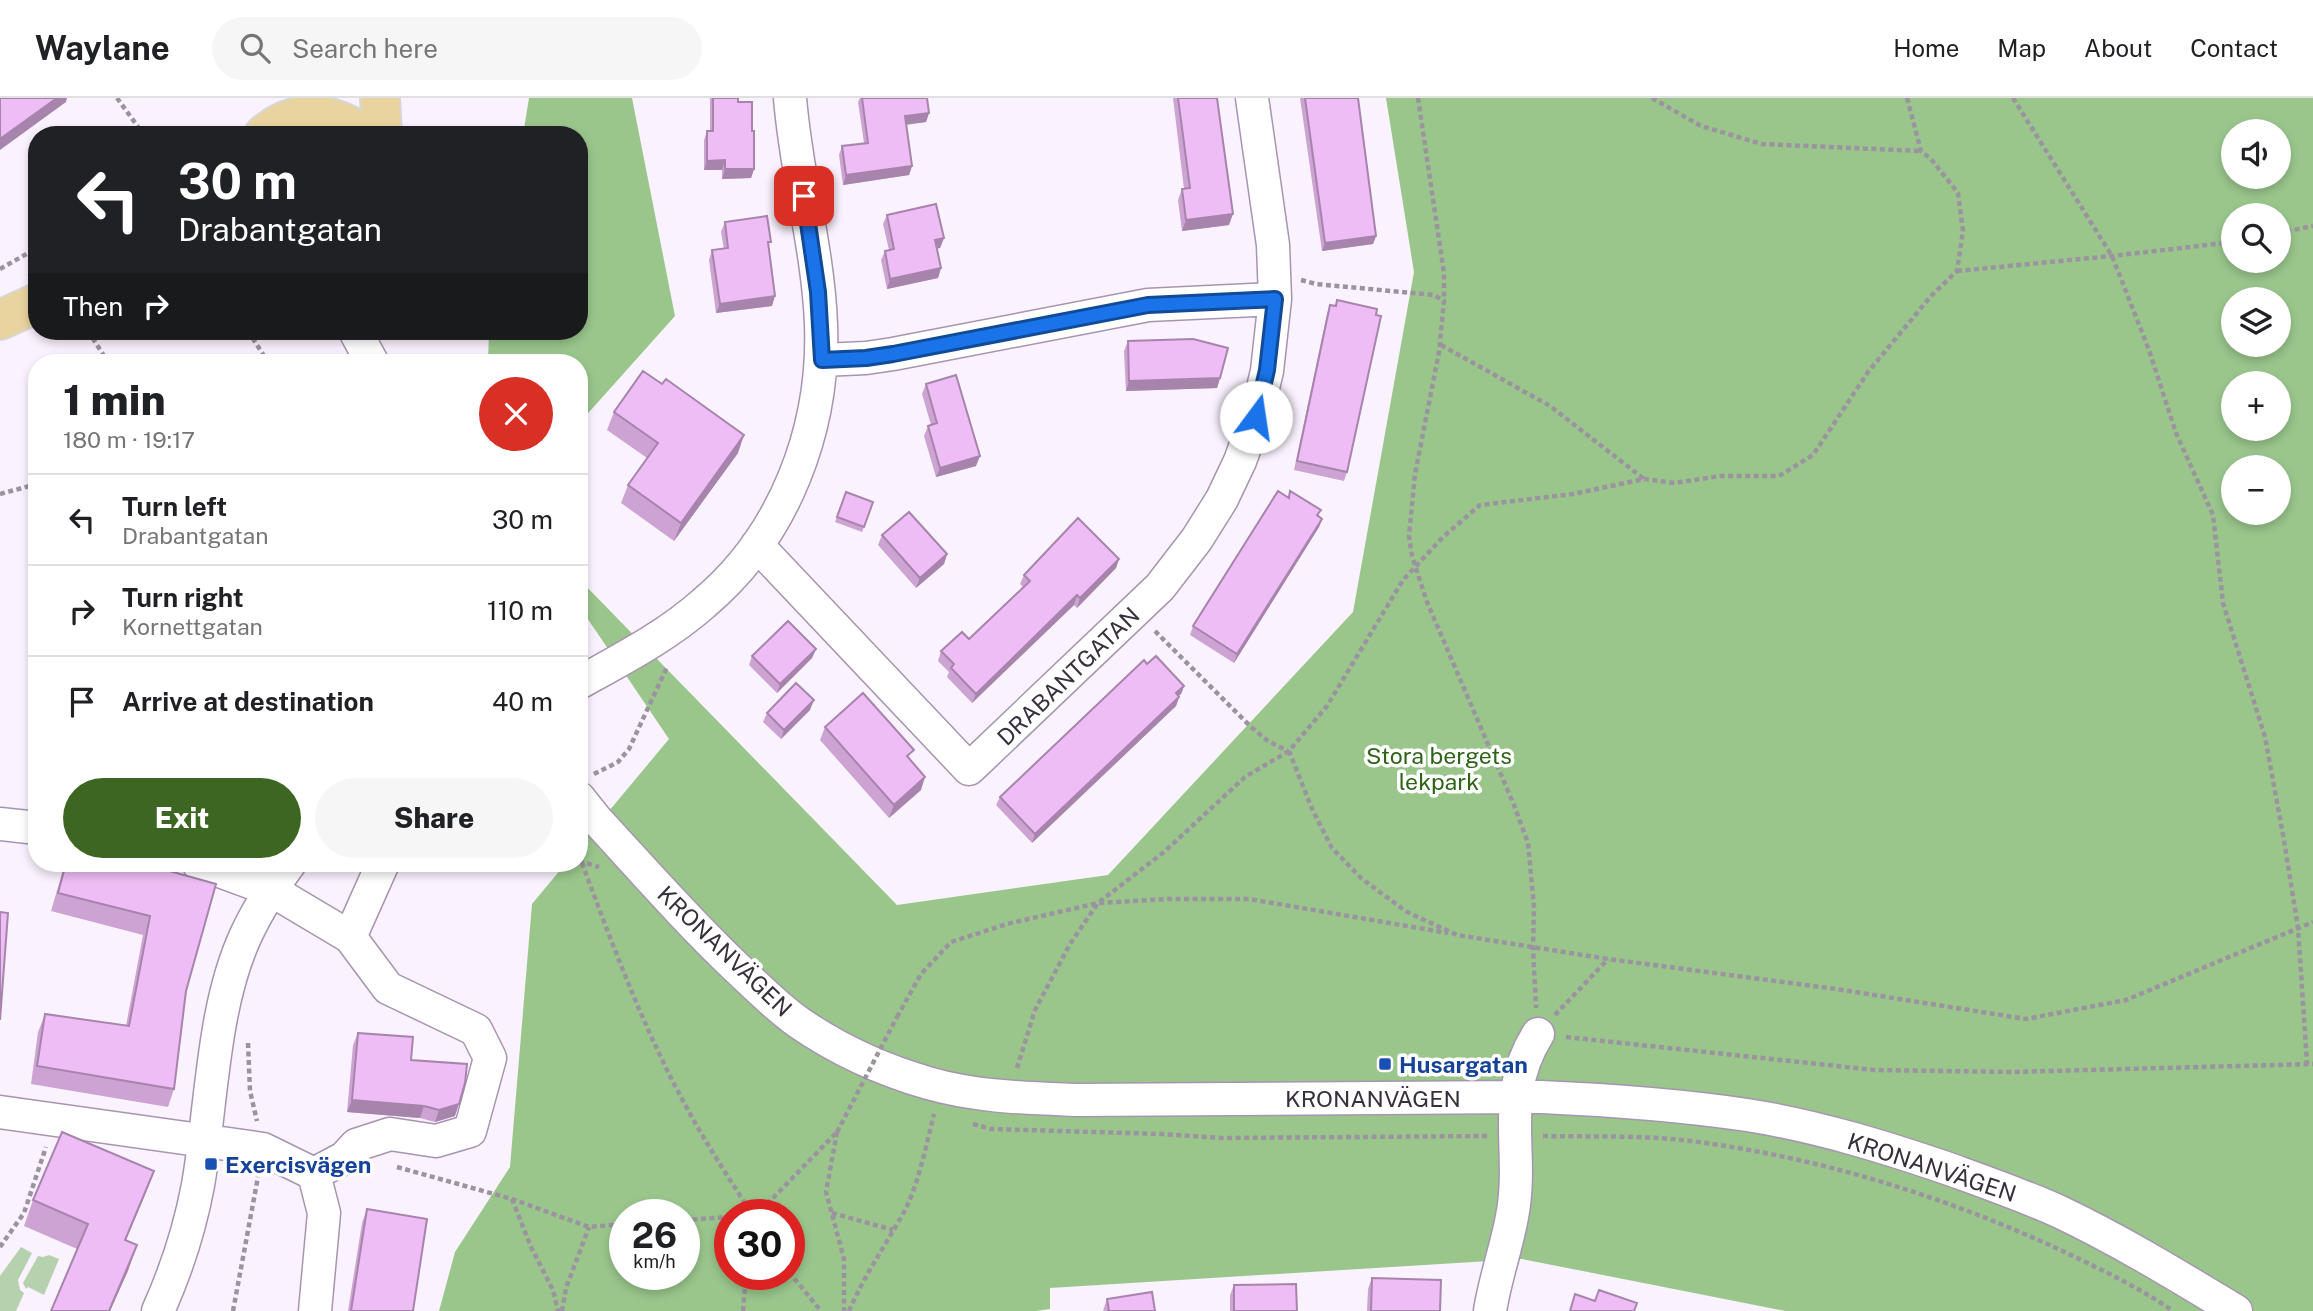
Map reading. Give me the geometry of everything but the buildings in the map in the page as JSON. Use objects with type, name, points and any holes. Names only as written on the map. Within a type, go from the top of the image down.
[{"type":"main road","points":[[279,126],[290,119],[322,111],[341,98]]},
{"type":"main road","points":[[380,98],[382,126]]},
{"type":"main road","points":[[307,116],[328,117],[349,126]]},
{"type":"main road","points":[[0,320],[28,307]]},
{"type":"street","points":[[588,678],[657,638],[705,603],[757,545],[782,503],[802,461],[816,409],[822,360],[818,292],[790,98]]},
{"type":"street","name":"DRABANTGATAN","points":[[757,545],[969,769],[1137,610],[1179,565],[1222,499],[1240,461],[1256,417],[1267,370],[1275,287],[1273,245],[1252,98]]},
{"type":"street","points":[[822,360],[893,354],[1148,305],[1275,287]]},
{"type":"street","name":"KRONANVÄGEN","points":[[588,802],[595,818],[705,938],[765,995],[797,1021],[841,1048],[917,1080],[1008,1097],[1107,1101],[1514,1097],[1617,1100],[1749,1116],[1826,1132],[1995,1185],[2060,1212],[2146,1256],[2236,1311]]},
{"type":"street","points":[[0,824],[28,827]]},
{"type":"street","points":[[222,872],[271,890],[349,937],[388,988],[475,1030],[490,1058],[470,1131],[436,1142],[390,1134],[356,1145],[344,1158],[314,1174]]},
{"type":"street","points":[[159,1310],[180,1254],[191,1214],[230,978],[245,937],[284,872]]},
{"type":"street","points":[[349,937],[379,872]]},
{"type":"street","points":[[1490,1311],[1494,1285],[1513,1216],[1516,1136],[1514,1097],[1520,1068],[1538,1034]]},
{"type":"street","points":[[0,1112],[263,1149],[314,1174],[324,1213],[315,1311]]},
{"type":"path","points":[[117,98],[137,126]]},
{"type":"path","points":[[1418,98],[1444,273],[1444,301],[1441,345],[1415,474],[1409,536],[1427,602],[1528,843],[1534,907],[1533,947],[1538,1034]]},
{"type":"path","points":[[991,1129],[1008,1097],[1035,1010],[1070,944],[1098,903],[1164,852],[1245,777],[1289,751],[1327,706],[1403,580],[1443,537],[1480,505],[1573,494],[1644,479],[1675,483],[1720,476],[1779,476],[1813,454],[1868,372],[1931,296],[1957,271],[1963,231],[1958,193],[1931,159],[1921,151],[1762,144],[1701,126],[1652,98]]},
{"type":"path","points":[[1907,98],[1921,151]]},
{"type":"path","points":[[1538,1034],[1874,1070],[2026,1072],[2310,1064],[2298,928],[2265,737],[2223,603],[2213,515],[2176,433],[2149,350],[2112,256],[2013,98]]},
{"type":"path","points":[[2291,230],[2313,226]]},
{"type":"path","points":[[1957,271],[2221,243]]},
{"type":"path","points":[[0,270],[28,253]]},
{"type":"path","points":[[1275,287],[1287,276],[1316,284],[1434,295],[1444,301]]},
{"type":"path","points":[[1441,345],[1550,406],[1644,479]]},
{"type":"path","points":[[0,495],[28,487]]},
{"type":"path","points":[[1137,610],[1251,727],[1268,741],[1289,751],[1311,809],[1332,848],[1362,879],[1407,912],[1457,935]]},
{"type":"path","points":[[588,784],[618,762],[629,750],[667,666]]},
{"type":"path","points":[[585,872],[654,1040],[692,1117],[743,1199]]},
{"type":"path","points":[[772,1199],[837,1132],[921,974],[951,942],[1007,924],[1098,903],[1169,899],[1249,899],[1533,947],[1836,989],[2026,1019],[2126,1000],[2313,922]]},
{"type":"path","points":[[1538,1034],[1608,958]]},
{"type":"path","points":[[233,1311],[263,1149],[250,1091],[248,1039]]},
{"type":"path","points":[[846,1311],[861,1281],[905,1210],[934,1114],[945,1117]]},
{"type":"path","points":[[0,1247],[24,1213],[55,1120]]},
{"type":"path","points":[[968,1123],[991,1129],[1235,1138],[1516,1136],[1689,1141],[1864,1176],[1921,1194],[2012,1228],[2087,1262],[2173,1311]]},
{"type":"path","points":[[837,1132],[826,1192],[844,1259],[846,1311]]},
{"type":"path","points":[[395,1166],[512,1199],[589,1227],[609,1225]]},
{"type":"path","points":[[512,1199],[560,1311]]},
{"type":"path","points":[[831,1212],[893,1230]]},
{"type":"path","points":[[560,1311],[589,1227]]},
{"type":"path","points":[[743,1311],[745,1290]]},
{"type":"path","points":[[804,1290],[821,1311]]},
{"type":"green space","points":[[529,98],[632,98],[675,316],[588,413],[588,354],[488,354],[489,340],[588,340],[588,126],[524,126]]},
{"type":"green space","name":"Stora bergets lekpark","points":[[1386,98],[2313,98],[2313,1311],[1785,1311],[1522,1259],[1050,1288],[1050,1309],[1036,1311],[439,1311],[455,1252],[510,1167],[532,904],[559,872],[588,872],[588,836],[669,739],[588,619],[588,588],[897,905],[1108,875],[1353,612],[1414,272]]},
{"type":"green space","points":[[21,1247],[32,1253],[18,1280],[20,1290],[24,1293],[16,1311],[0,1311],[0,1276]]},
{"type":"green space","points":[[49,1255],[59,1259],[44,1295],[28,1287],[26,1289],[23,1283],[38,1256]]},
{"type":"place","name":"Husargatan","points":[[1385,1064]]},
{"type":"place","name":"Exercisvägen","points":[[211,1164]]},
{"type":"route","points":[[804,196],[818,292],[822,360],[893,354],[1148,305],[1275,299],[1267,370],[1256,417]]}]
